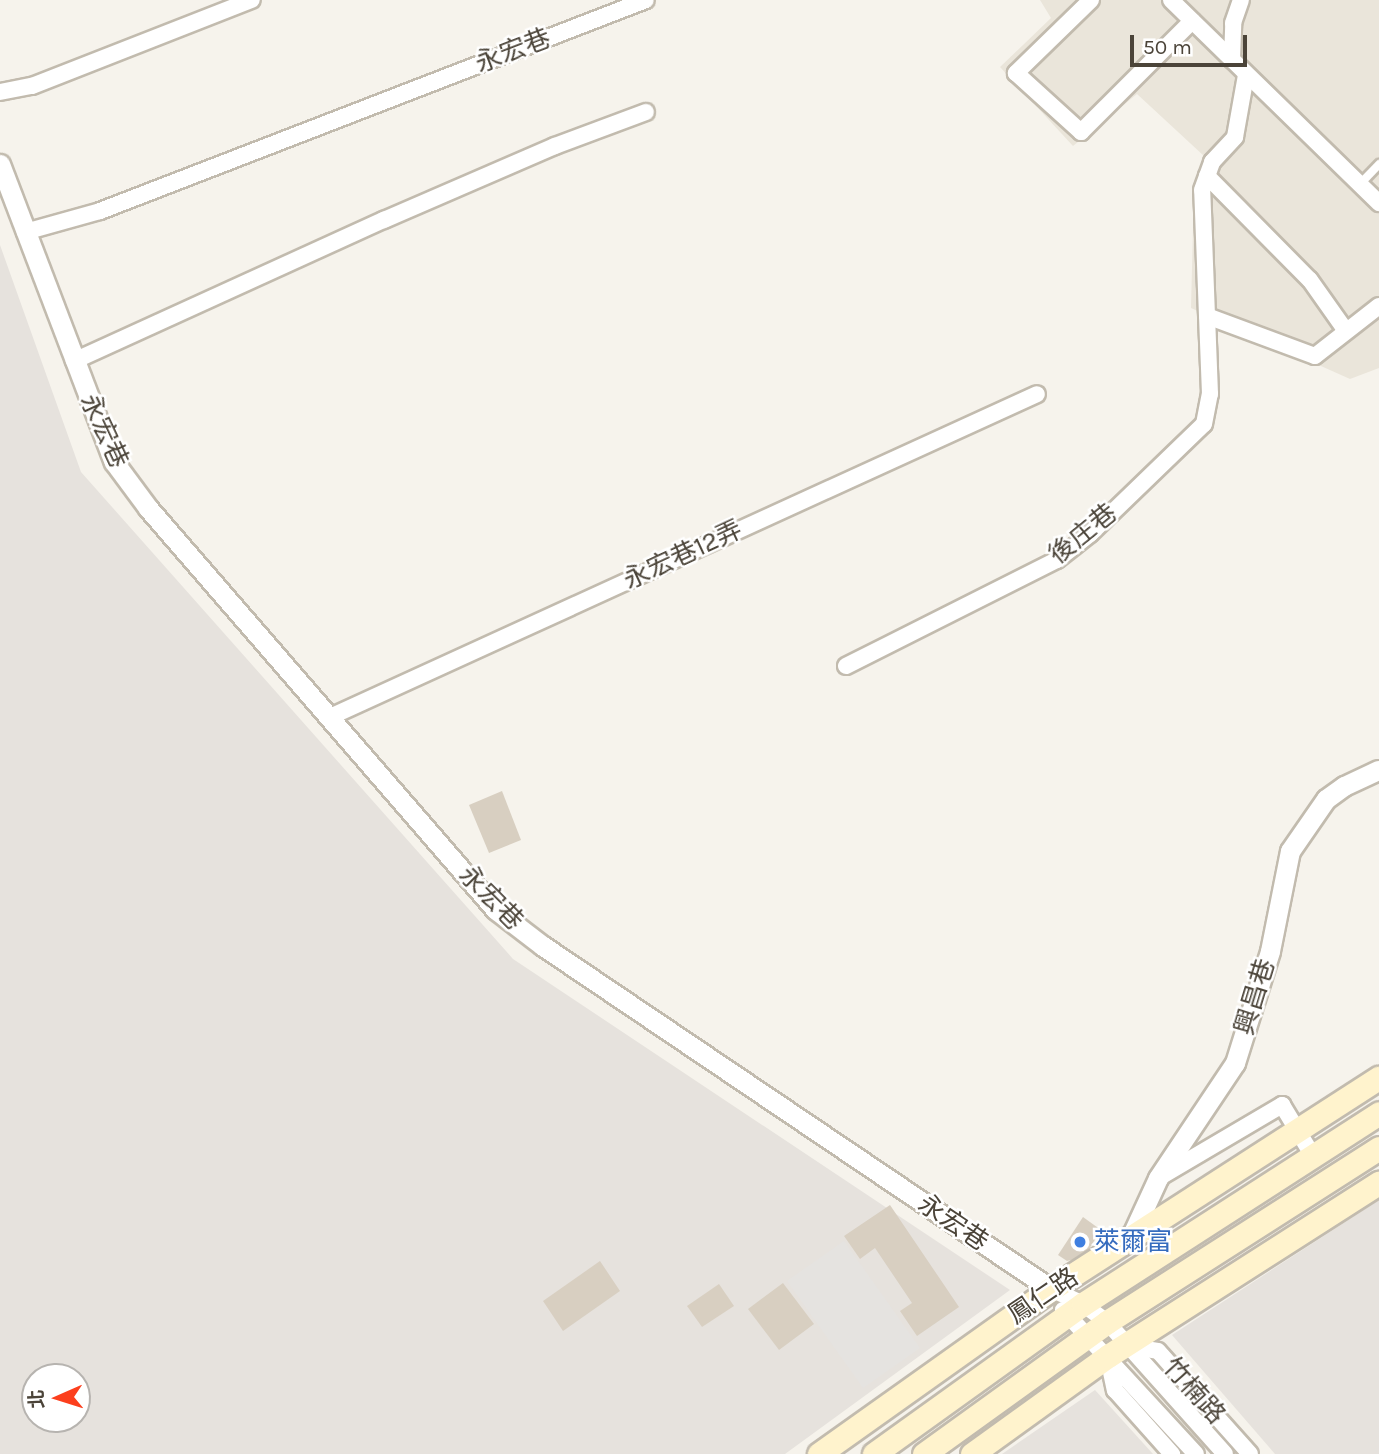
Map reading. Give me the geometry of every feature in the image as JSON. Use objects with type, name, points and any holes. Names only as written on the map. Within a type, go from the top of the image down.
[{"type":"main road","name":"鳳仁路","points":[[819,1454],[1051,1289],[1379,1078]]},
{"type":"main road","name":"鳳仁路","points":[[874,1454],[1075,1310],[1379,1114]]},
{"type":"main road","points":[[924,1454],[1107,1322],[1379,1148]]},
{"type":"main road","points":[[972,1454],[1117,1351],[1379,1183]]},
{"type":"street","points":[[0,92],[32,86],[252,0]]},
{"type":"street","name":"永宏巷","points":[[25,232],[100,211],[646,0]]},
{"type":"street","points":[[1091,0],[1016,73],[1081,132],[1192,21]]},
{"type":"street","points":[[1171,0],[1379,203]]},
{"type":"street","points":[[1232,61],[1233,23],[1241,0]]},
{"type":"street","points":[[1246,75],[1235,137],[1212,162],[1208,176],[1310,280],[1346,331]]},
{"type":"street","name":"永宏巷","points":[[74,361],[384,220],[555,146],[646,112]]},
{"type":"street","name":"永宏巷","points":[[0,164],[114,462],[148,508],[496,910],[542,946],[1051,1289]]},
{"type":"street","name":"後庄巷","points":[[846,666],[1057,560],[1090,534],[1204,424],[1210,394],[1202,190],[1208,176]]},
{"type":"street","points":[[1207,316],[1315,356],[1379,306]]},
{"type":"street","name":"永宏巷12弄","points":[[330,716],[1037,394]]},
{"type":"street","name":"興昌巷","points":[[1130,1238],[1158,1178],[1235,1063],[1270,951],[1290,851],[1326,799],[1344,786],[1379,770]]},
{"type":"street","points":[[1158,1178],[1282,1105],[1313,1156]]},
{"type":"street","name":"竹楠路","points":[[1051,1289],[1075,1310],[1107,1322],[1117,1351],[1196,1454]]},
{"type":"street","name":"竹楠路","points":[[1075,1310],[1087,1337],[1117,1351],[1225,1454]]},
{"type":"street","name":"竹楠路","points":[[1117,1351],[1115,1390],[1172,1454]]},
{"type":"street","name":"竹楠路","points":[[1117,1351],[1158,1351],[1250,1454]]},
{"type":"lane","points":[[1360,184],[1379,164]]},
{"type":"shaded area","points":[[1040,0],[1379,0],[1379,368],[1350,379],[1191,308],[1194,188],[1204,156],[1137,94],[1073,146],[1000,67],[1051,18]]},
{"type":"shaded area","points":[[0,245],[81,472],[513,959],[1010,1290],[785,1454],[0,1454]]},
{"type":"shaded area","points":[[1379,1200],[1379,1454],[1275,1454],[1172,1335]]},
{"type":"shaded area","points":[[844,1241],[920,1348],[863,1388],[787,1281]]},
{"type":"shaded area","points":[[1095,1390],[1153,1454],[1002,1454]]},
{"type":"building","points":[[502,791],[521,840],[489,853],[469,805]]},
{"type":"building","points":[[890,1205],[959,1307],[917,1336],[900,1311],[912,1303],[875,1248],[860,1259],[844,1236]]},
{"type":"building","name":"萊爾富","points":[[1083,1217],[1101,1230],[1084,1257],[1067,1261],[1058,1255]]},
{"type":"building","points":[[600,1261],[620,1291],[563,1331],[543,1301]]},
{"type":"building","points":[[783,1283],[814,1324],[779,1350],[748,1309]]},
{"type":"building","points":[[719,1284],[734,1306],[702,1327],[687,1306]]},
{"type":"place","name":"萊爾富","points":[[1080,1242]]}]
